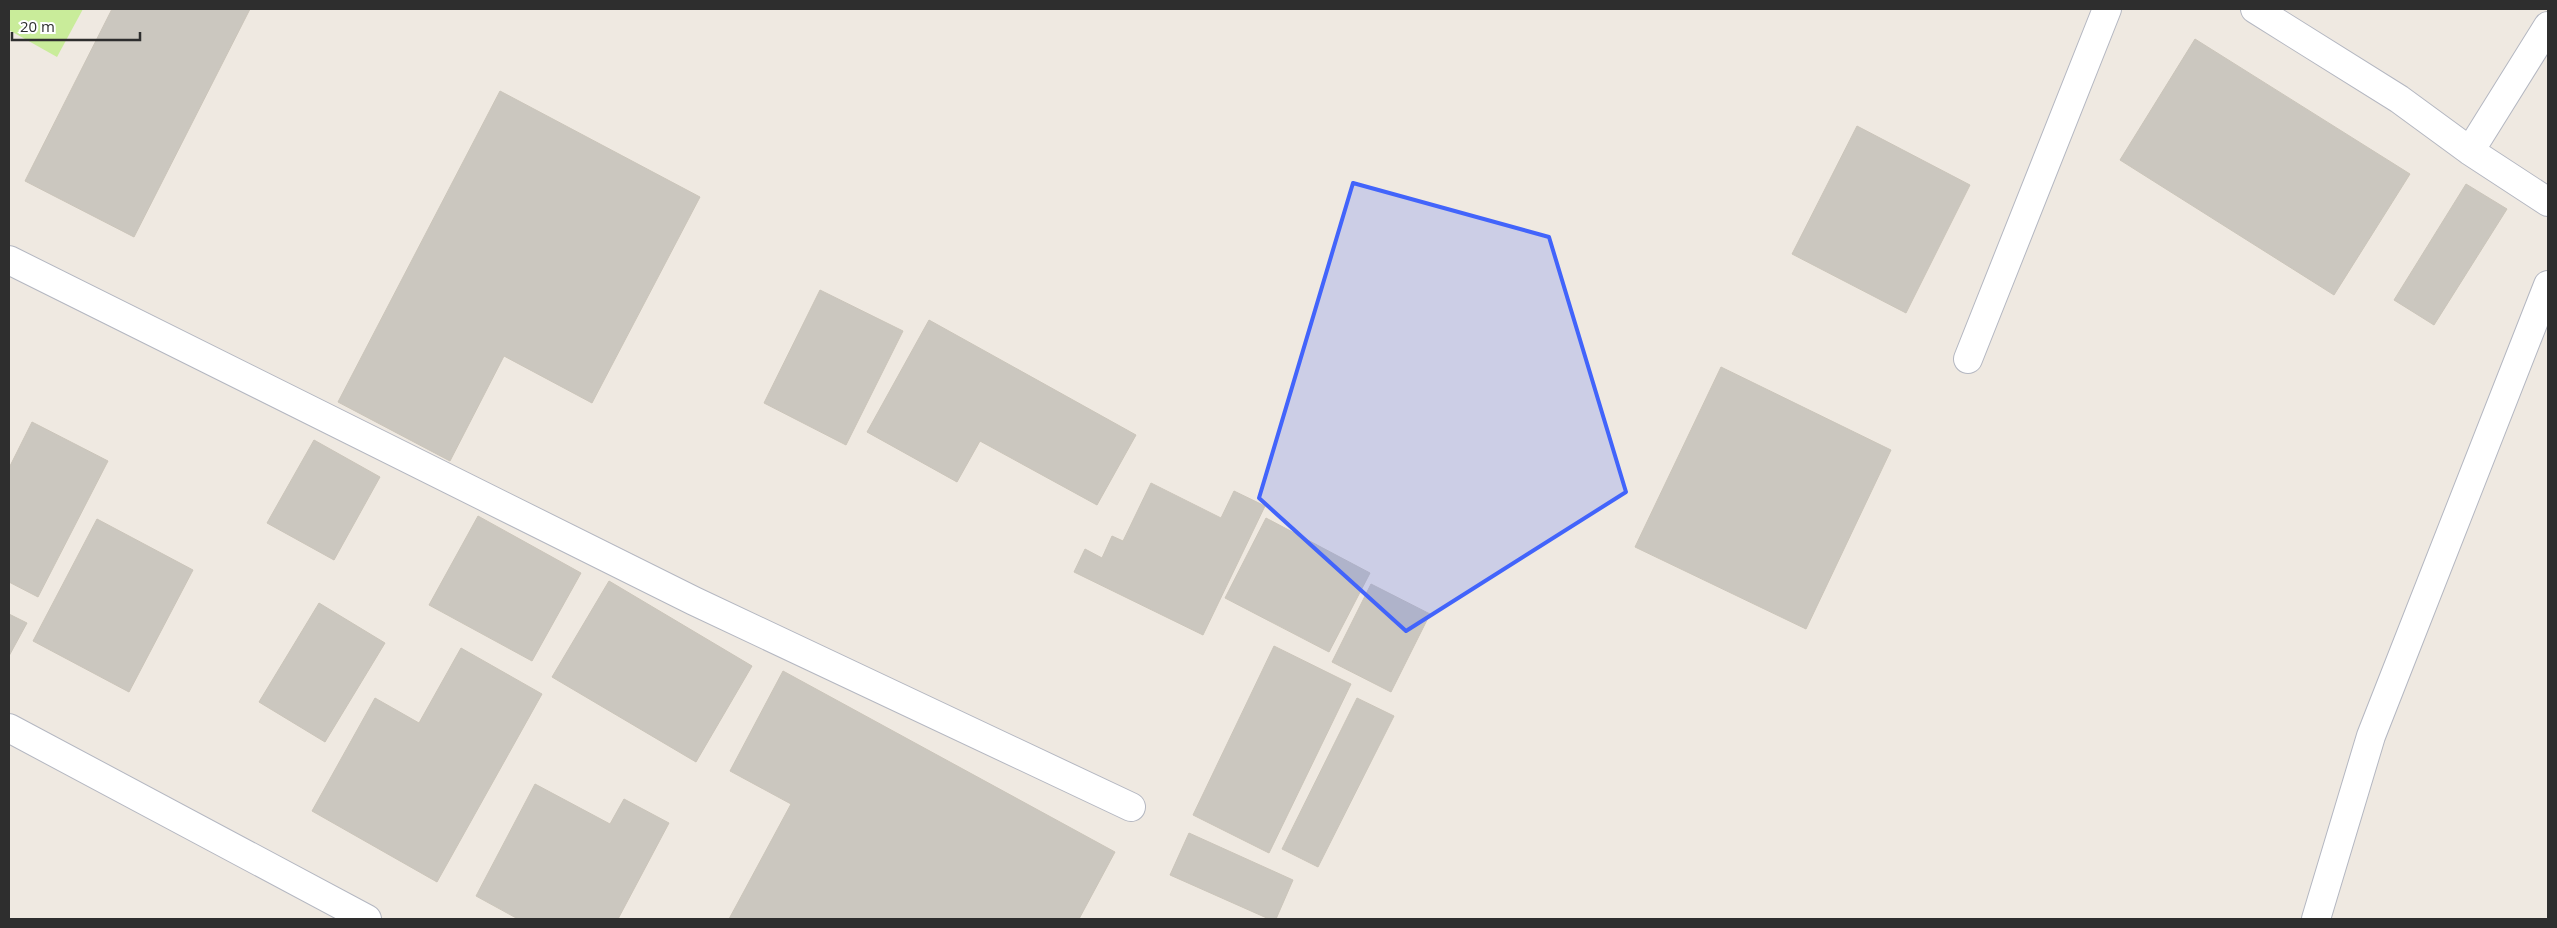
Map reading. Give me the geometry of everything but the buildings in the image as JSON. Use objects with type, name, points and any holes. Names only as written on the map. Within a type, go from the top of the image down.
[{"type":"street","points":[[1968,359],[2107,9]]},
{"type":"street","points":[[2255,9],[2399,100],[2470,151],[2548,202]]},
{"type":"street","points":[[2470,151],[2548,26]]},
{"type":"street","points":[[9,260],[694,601],[1131,807]]},
{"type":"street","points":[[2316,919],[2371,736],[2548,285]]},
{"type":"street","points":[[9,728],[367,919]]},
{"type":"highlighted area","points":[[1353,183],[1549,237],[1626,492],[1406,631],[1259,498]]},
{"type":"green space","points":[[9,9],[83,9],[57,57],[9,30]]}]
